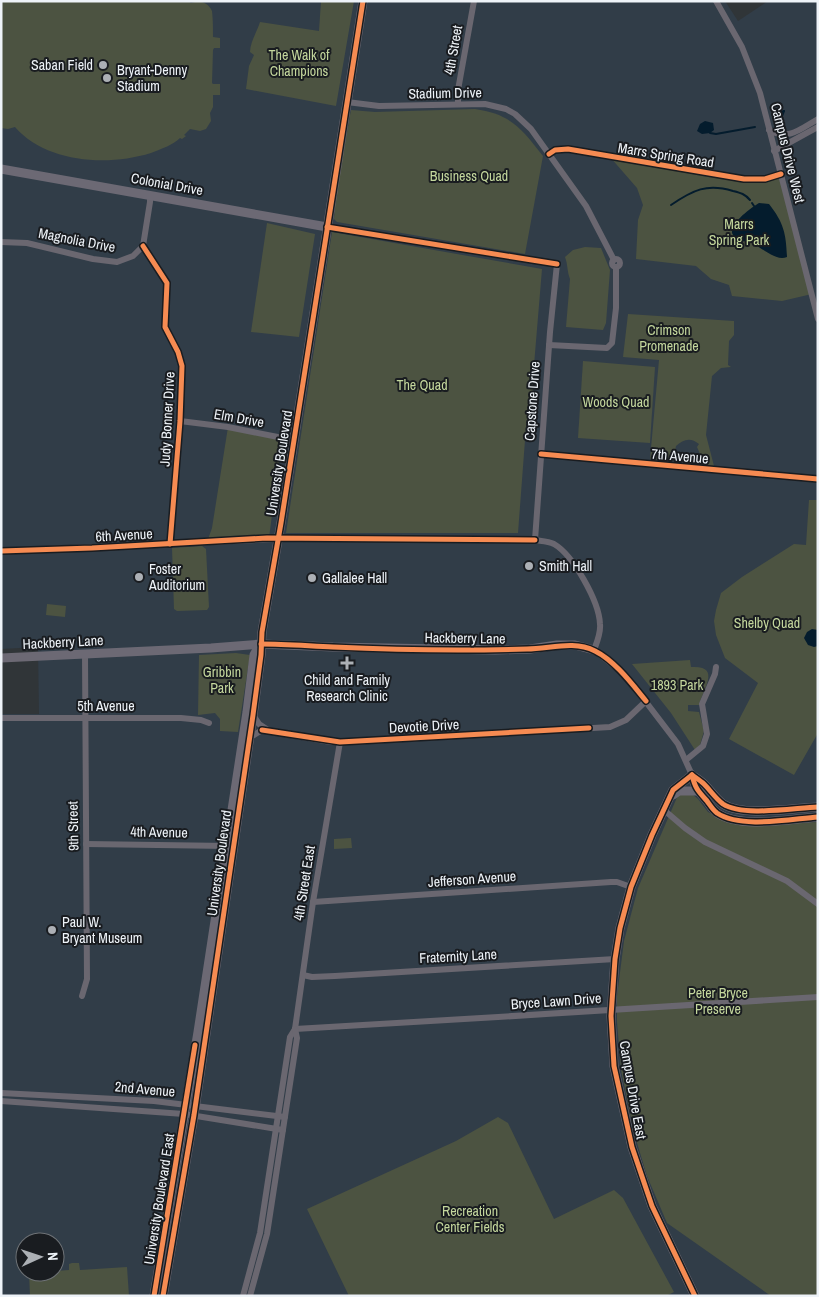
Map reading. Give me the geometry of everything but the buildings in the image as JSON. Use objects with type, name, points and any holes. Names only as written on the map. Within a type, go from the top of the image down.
[{"type":"main road","name":"University Boulevard","points":[[190,1110],[230,846],[253,715],[261,654],[260,644],[363,1]]},
{"type":"main road","name":"Colonial Drive","points":[[1,169],[327,227]]},
{"type":"main road","name":"University Boulevard","points":[[230,846],[254,655],[260,644]]},
{"type":"main road","name":"Hackberry Lane","points":[[1,658],[85,655],[260,644],[342,648],[491,650],[575,645],[594,650]]},
{"type":"main road","name":"Hackberry Lane","points":[[692,774],[694,787],[716,812],[735,820],[758,821],[818,817]]},
{"type":"main road","name":"Hackberry Lane","points":[[692,774],[704,784],[714,797],[724,805],[737,810],[818,807]]},
{"type":"main road","name":"Campus Drive East","points":[[692,774],[673,790],[631,887],[620,928],[615,959],[611,1010],[614,1066],[632,1147],[652,1206],[695,1296]]},
{"type":"main road","points":[[671,796],[679,791],[698,791]]},
{"type":"main road","name":"University Boulevard East","points":[[154,1296],[190,1110]]},
{"type":"main road","name":"University Boulevard East","points":[[164,1296],[190,1110]]},
{"type":"street","name":"4th Street","points":[[458,104],[458,90],[474,1]]},
{"type":"street","name":"Campus Drive West","points":[[716,1],[734,31],[751,67],[760,93],[818,319]]},
{"type":"street","name":"Stadium Drive","points":[[346,102],[379,106],[485,104],[510,112],[531,128],[586,206],[614,260],[618,260],[620,263],[616,268],[612,343],[607,348],[549,345]]},
{"type":"street","points":[[769,130],[776,134],[789,135],[818,119]]},
{"type":"street","points":[[774,151],[818,127]]},
{"type":"street","name":"Marrs Spring Road","points":[[549,154],[555,150],[568,149],[744,179],[765,179],[781,174]]},
{"type":"street","points":[[143,246],[150,195]]},
{"type":"street","name":"Magnolia Drive","points":[[1,242],[27,243],[93,259],[116,262],[133,256],[143,246]]},
{"type":"street","name":"Judy Bonner Drive","points":[[143,246],[167,283],[168,292],[164,323],[166,332],[178,352],[182,366],[180,421],[170,544]]},
{"type":"street","name":"Capstone Drive","points":[[557,264],[549,345],[535,540],[550,542],[566,554],[590,593],[600,623],[594,650]]},
{"type":"street","name":"Elm Drive","points":[[180,421],[228,427],[293,440]]},
{"type":"street","name":"7th Avenue","points":[[541,454],[817,478]]},
{"type":"street","name":"6th Avenue","points":[[1,551],[278,539]]},
{"type":"street","name":"Hackberry Lane","points":[[594,650],[623,673],[646,701],[678,744],[692,774]]},
{"type":"street","name":"9th Street","points":[[82,996],[87,979],[85,655]]},
{"type":"street","points":[[686,760],[703,746],[707,734],[702,704],[715,674],[716,667]]},
{"type":"street","name":"Devotie Drive","points":[[249,738],[262,730],[340,742],[610,727],[626,720],[646,701]]},
{"type":"street","points":[[253,715],[259,724],[269,731]]},
{"type":"street","name":"5th Avenue","points":[[1,718],[181,718],[201,720],[209,723]]},
{"type":"street","name":"4th Street East","points":[[243,1296],[260,1233],[290,1038],[295,1028],[313,902],[340,742]]},
{"type":"street","points":[[664,810],[705,842],[787,881],[818,904]]},
{"type":"street","name":"4th Avenue","points":[[86,844],[230,846]]},
{"type":"street","name":"Jefferson Avenue","points":[[313,902],[611,882],[631,887]]},
{"type":"street","name":"Fraternity Lane","points":[[303,975],[312,977],[343,976],[615,959]]},
{"type":"street","name":"Bryce Lawn Drive","points":[[295,1028],[818,997]]},
{"type":"street","name":"4th Street East","points":[[250,1296],[267,1234],[297,1038],[295,1028]]},
{"type":"street","name":"2nd Avenue","points":[[1,1093],[103,1098],[190,1110],[283,1130]]},
{"type":"street","name":"2nd Avenue","points":[[1,1101],[190,1110],[285,1117]]},
{"type":"shaded area","points":[[1,1],[725,1],[738,21],[768,1],[818,1],[818,1296],[1,1296],[1,714],[39,714],[38,647],[1,649]]},
{"type":"green space","name":"Bryant-Denny Stadium","points":[[1,1],[188,1],[206,4],[212,11],[213,37],[220,38],[220,48],[214,48],[213,50],[212,83],[220,84],[220,95],[213,95],[213,107],[210,113],[211,121],[206,129],[200,131],[190,129],[182,139],[180,138],[159,150],[115,160],[77,158],[59,154],[43,148],[28,139],[15,127],[1,128]]},
{"type":"green space","name":"The Walk of Champions","points":[[321,1],[354,1],[336,106],[246,89],[249,66],[254,55],[250,52],[250,48],[260,22],[319,31]]},
{"type":"green space","name":"Business Quad","points":[[475,109],[498,115],[515,124],[543,156],[525,254],[337,222],[334,219],[336,193],[351,110],[375,112]]},
{"type":"green space","name":"Marrs Spring Park","points":[[610,157],[744,179],[781,174],[812,294],[782,301],[732,296],[729,285],[711,279],[696,266],[636,259],[638,220],[643,205],[637,188]]},
{"type":"green space","points":[[267,223],[315,234],[299,337],[251,332]]},
{"type":"green space","name":"The Quad","points":[[332,232],[542,269],[534,382],[530,417],[526,427],[518,533],[286,533]]},
{"type":"green space","points":[[585,247],[601,248],[610,270],[606,323],[603,330],[566,327],[570,279],[565,257],[573,250]]},
{"type":"green space","name":"Crimson Promenade","points":[[628,314],[734,321],[734,335],[729,341],[728,365],[731,367],[721,368],[712,376],[706,435],[714,466],[699,464],[700,454],[697,447],[699,444],[690,440],[684,440],[676,446],[673,461],[650,459],[659,360],[623,357]]},
{"type":"green space","name":"Woods Quad","points":[[583,361],[655,367],[650,443],[578,438]]},
{"type":"green space","points":[[228,427],[282,438],[269,538],[207,542],[212,528]]},
{"type":"green space","name":"Shelby Quad","points":[[809,500],[818,500],[818,733],[794,775],[729,739],[758,683],[725,658],[716,635],[714,621],[721,593],[742,577],[794,544],[806,545]]},
{"type":"green space","points":[[202,546],[206,549],[209,607],[207,610],[177,611],[174,609],[172,548]]},
{"type":"green space","points":[[47,604],[66,606],[65,617],[46,615]]},
{"type":"green space","name":"Gribbin Park","points":[[236,653],[250,655],[238,732],[220,731],[220,719],[215,713],[198,715],[199,655]]},
{"type":"green space","name":"1893 Park","points":[[690,660],[691,667],[700,667],[706,670],[708,674],[699,705],[688,705],[688,711],[699,712],[704,731],[700,745],[695,750],[671,713],[632,664]]},
{"type":"green space","name":"Peter Bryce Preserve","points":[[691,793],[708,812],[727,822],[742,825],[818,822],[818,1296],[771,1296],[667,1223],[647,1176],[634,1133],[621,1070],[617,1022],[617,996],[624,941],[638,888],[678,795]]},
{"type":"green space","points":[[351,838],[352,848],[334,849],[334,839]]},
{"type":"green space","name":"Recreation Center Fields","points":[[498,1117],[508,1123],[554,1219],[614,1190],[623,1198],[674,1292],[666,1296],[349,1296],[307,1209],[456,1141]]},
{"type":"green space","points":[[79,1263],[80,1270],[127,1267],[129,1296],[30,1296],[29,1282],[65,1282],[65,1270],[69,1270],[69,1264]]},
{"type":"water","points":[[705,121],[713,123],[714,130],[710,133],[702,134],[697,131],[700,124]]},
{"type":"water","points":[[759,203],[769,204],[778,217],[785,235],[787,257],[773,256],[754,244],[736,240],[732,233],[738,220]]},
{"type":"water","points":[[812,629],[818,630],[818,646],[814,647],[808,645],[804,638],[807,632]]},
{"type":"waterway","points":[[776,115],[784,111]]},
{"type":"waterway","points":[[778,127],[784,111]]},
{"type":"waterway","points":[[710,133],[716,134],[755,127]]},
{"type":"waterway","points":[[671,205],[686,195],[708,188],[738,192],[750,200]]},
{"type":"cycle path","points":[[163,1296],[194,1115],[253,715],[262,632],[281,523],[363,1]]},
{"type":"cycle path","points":[[549,154],[555,150],[568,149],[744,179],[765,179],[781,174]]},
{"type":"cycle path","points":[[327,227],[557,264]]},
{"type":"cycle path","points":[[143,246],[167,283],[165,327],[178,352],[182,366],[180,421],[170,544]]},
{"type":"cycle path","points":[[541,454],[818,479]]},
{"type":"cycle path","points":[[1,551],[267,538],[535,540]]},
{"type":"cycle path","points":[[261,644],[454,650],[536,649],[578,646],[602,655],[623,673],[646,701]]},
{"type":"cycle path","points":[[262,730],[340,742],[589,728]]},
{"type":"cycle path","points":[[692,775],[673,790],[631,887],[620,928],[615,959],[611,1016],[614,1066],[632,1147],[652,1206],[695,1296]]},
{"type":"cycle path","points":[[692,775],[697,789],[713,809],[727,818],[739,821],[766,822],[818,817]]},
{"type":"cycle path","points":[[692,775],[704,784],[720,802],[732,808],[755,811],[818,807]]},
{"type":"cycle path","points":[[154,1296],[195,1045]]},
{"type":"place","name":"Saban Field","points":[[103,65]]},
{"type":"place","name":"Bryant-Denny Stadium","points":[[107,78]]},
{"type":"place","name":"Smith Hall","points":[[529,566]]},
{"type":"place","name":"Foster Auditorium","points":[[139,577]]},
{"type":"place","name":"Gallalee Hall","points":[[312,578]]},
{"type":"place","name":"Child and Family Research Clinic","points":[[347,663]]},
{"type":"place","name":"Paul W. Bryant Museum","points":[[52,930]]}]
